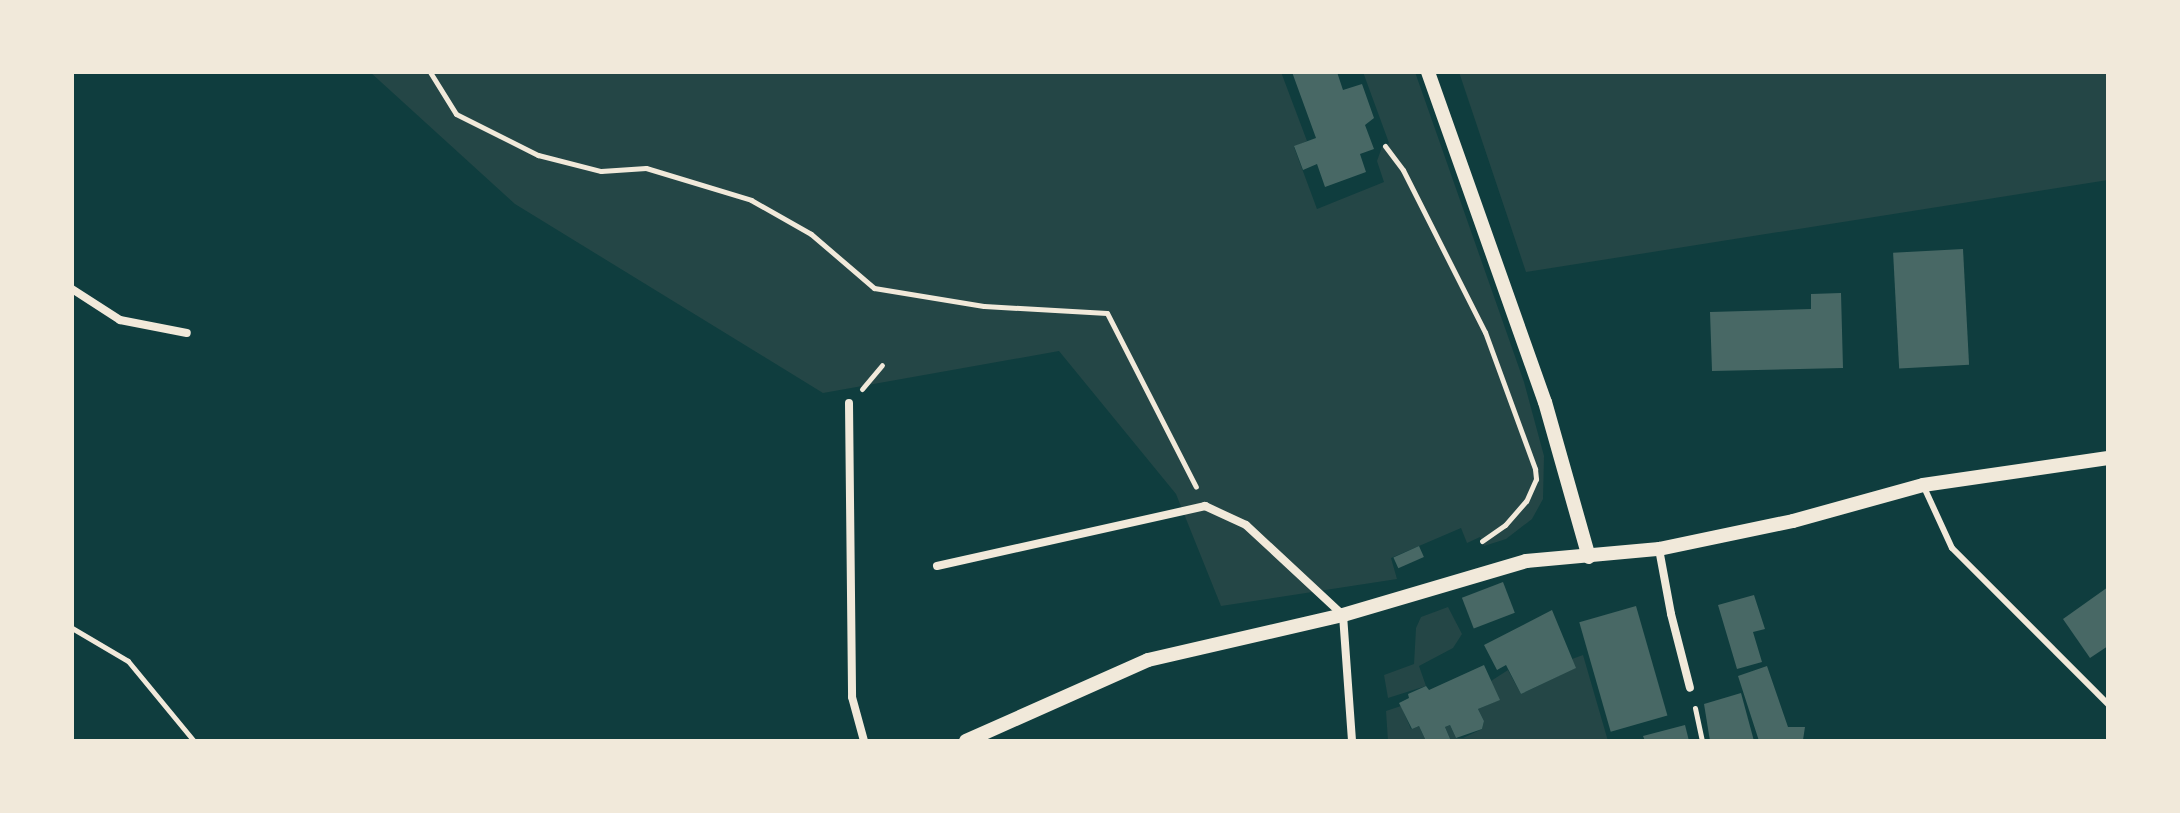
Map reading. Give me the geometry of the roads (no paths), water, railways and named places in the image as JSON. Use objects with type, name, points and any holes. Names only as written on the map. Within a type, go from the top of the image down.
[{"type":"street","points":[[1428,72],[1545,402],[1589,557]]},
{"type":"street","points":[[72,289],[120,320],[187,333]]},
{"type":"street","points":[[849,403],[852,697],[864,741]]},
{"type":"street","points":[[966,741],[1148,660],[1343,615],[1526,561],[1659,549],[1793,521],[1923,485],[2108,458]]},
{"type":"street","points":[[937,566],[1205,506],[1246,525],[1343,615],[1352,741]]},
{"type":"street","points":[[1659,549],[1671,614],[1690,688]]},
{"type":"lane","points":[[1923,485],[1952,548],[2108,704]]}]
